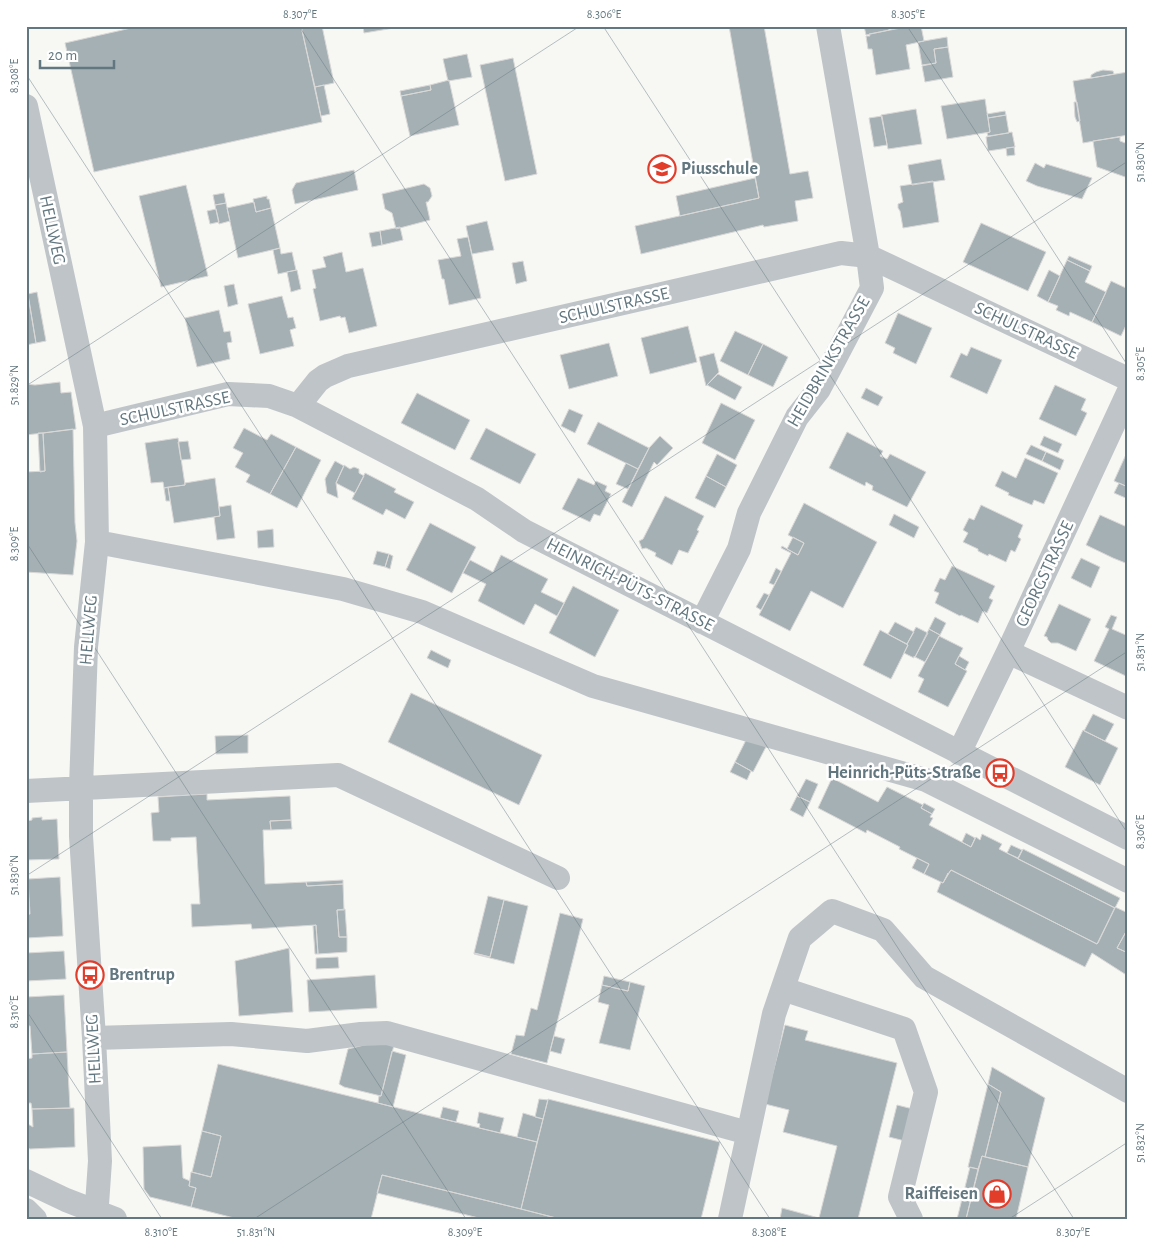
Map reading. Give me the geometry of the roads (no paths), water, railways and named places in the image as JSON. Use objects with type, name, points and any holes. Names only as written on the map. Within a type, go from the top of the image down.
[{"type":"street","name":"HEIDBRINKSTRASSE","points":[[702,622],[739,549],[749,513],[788,435],[797,418],[818,389],[872,288],[828,26]]},
{"type":"street","name":"HELLWEG","points":[[26,106],[95,426],[97,542],[86,647],[81,836],[94,1038],[102,1216]]},
{"type":"street","name":"SCHULSTRASSE","points":[[95,426],[228,394],[269,396],[298,406],[318,381],[348,366],[841,254],[868,256],[1128,379]]},
{"type":"street","name":"GEORGSTRASSE","points":[[959,753],[1128,393]]},
{"type":"street","name":"HEINRICH-PÜTS-STRASSE","points":[[298,406],[477,500],[524,531],[1128,838]]},
{"type":"street","points":[[97,542],[343,589],[422,612],[592,686],[926,780],[1128,881]]},
{"type":"street","points":[[1008,652],[1128,708]]},
{"type":"street","points":[[26,791],[338,775],[558,878]]},
{"type":"street","points":[[730,1219],[774,1014],[782,989],[800,938],[832,911],[883,930],[924,978],[1128,1091]]},
{"type":"street","points":[[782,989],[904,1029],[926,1092],[900,1197],[911,1219]]},
{"type":"street","points":[[94,1038],[231,1034],[307,1041],[361,1034],[387,1033],[748,1133]]},
{"type":"street","name":"HELLWEG","points":[[100,1161],[118,1219]]},
{"type":"street","points":[[26,1181],[102,1216]]},
{"type":"street","points":[[26,1210],[35,1219]]},
{"type":"place","name":"Piusschule","points":[[662,169]]},
{"type":"place","name":"Heinrich-Püts-Straße","points":[[1000,773]]},
{"type":"place","name":"Brentrup","points":[[90,975]]},
{"type":"place","name":"Raiffeisen","points":[[997,1194]]}]
